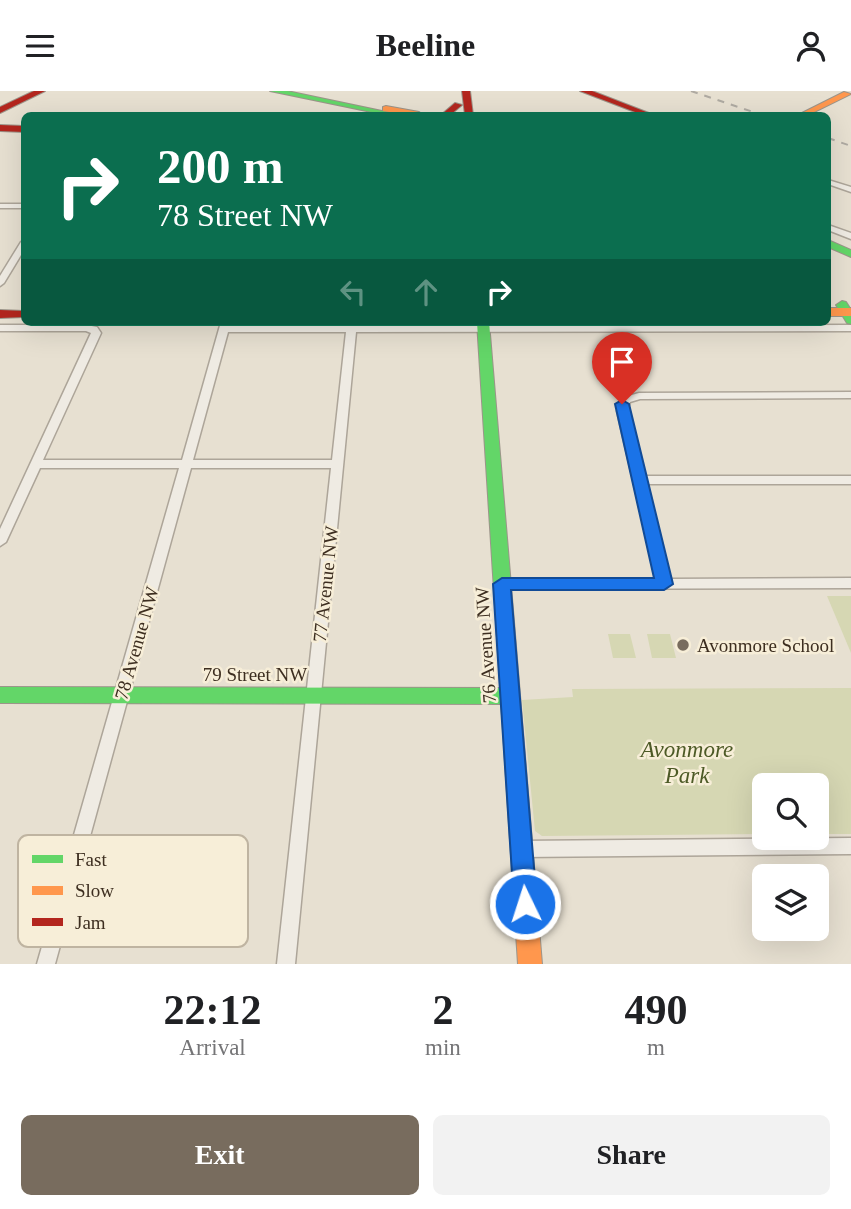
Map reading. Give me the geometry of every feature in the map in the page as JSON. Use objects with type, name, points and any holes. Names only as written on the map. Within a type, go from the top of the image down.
[{"type":"main road","points":[[0,101],[20,91]]},
{"type":"main road","points":[[0,110],[41,91]]},
{"type":"main road","points":[[274,91],[370,112]]},
{"type":"main road","points":[[298,91],[404,112]]},
{"type":"main road","points":[[584,91],[642,112]]},
{"type":"main road","points":[[808,112],[845,93]]},
{"type":"main road","points":[[0,128],[21,129]]},
{"type":"main road","points":[[831,236],[851,244]]},
{"type":"main road","points":[[831,243],[851,251]]},
{"type":"main road","points":[[0,307],[21,307]]},
{"type":"main road","points":[[0,314],[21,314]]},
{"type":"main road","name":"76 Avenue NW","points":[[483,326],[530,964]]},
{"type":"main road","name":"79 Street NW","points":[[0,695],[510,696]]},
{"type":"street","points":[[831,183],[851,190]]},
{"type":"street","points":[[0,206],[21,206]]},
{"type":"street","points":[[831,228],[851,236]]},
{"type":"street","points":[[0,283],[21,249]]},
{"type":"street","name":"78 Avenue NW","points":[[82,835],[225,326]]},
{"type":"street","points":[[256,326],[351,329],[483,326]]},
{"type":"street","points":[[0,328],[94,329],[96,333],[0,542]]},
{"type":"street","name":"77 Avenue NW","points":[[286,964],[351,329]]},
{"type":"street","points":[[664,584],[621,407],[625,400],[639,395],[851,395]]},
{"type":"street","points":[[36,464],[337,464]]},
{"type":"street","points":[[639,480],[851,480]]},
{"type":"street","points":[[502,584],[851,583]]},
{"type":"street","points":[[522,849],[851,846]]},
{"type":"street","name":"78 Avenue NW","points":[[46,964],[51,947]]},
{"type":"green space","points":[[827,596],[851,596],[851,653]]},
{"type":"green space","points":[[608,634],[630,634],[636,658],[613,658]]},
{"type":"green space","points":[[647,634],[670,634],[676,658],[652,658]]},
{"type":"green space","name":"Avonmore Park","points":[[851,688],[851,834],[829,834],[829,773],[752,773],[752,834],[542,836],[535,831],[522,700],[573,697],[572,689]]},
{"type":"railway","points":[[691,91],[753,112]]},
{"type":"railway","points":[[831,139],[851,146]]},
{"type":"traffic: fast","points":[[274,91],[382,112]]},
{"type":"traffic: fast","points":[[831,244],[851,254]]},
{"type":"traffic: fast","points":[[842,305],[851,320]]},
{"type":"traffic: fast","points":[[483,326],[505,622]]},
{"type":"traffic: fast","points":[[0,695],[510,696]]},
{"type":"traffic: slow","points":[[808,112],[847,94]]},
{"type":"traffic: slow","points":[[386,109],[402,112]]},
{"type":"traffic: slow","points":[[831,312],[851,312]]},
{"type":"traffic: slow","points":[[505,622],[530,964]]},
{"type":"traffic: jam","points":[[0,110],[41,91]]},
{"type":"traffic: jam","points":[[466,91],[469,112]]},
{"type":"traffic: jam","points":[[584,91],[642,112]]},
{"type":"traffic: jam","points":[[449,112],[458,105]]},
{"type":"traffic: jam","points":[[0,128],[21,129]]},
{"type":"traffic: jam","points":[[0,314],[21,314]]},
{"type":"place","name":"Avonmore School","points":[[683,645]]},
{"type":"route","points":[[525,904],[502,584],[664,584],[622,404]]}]
